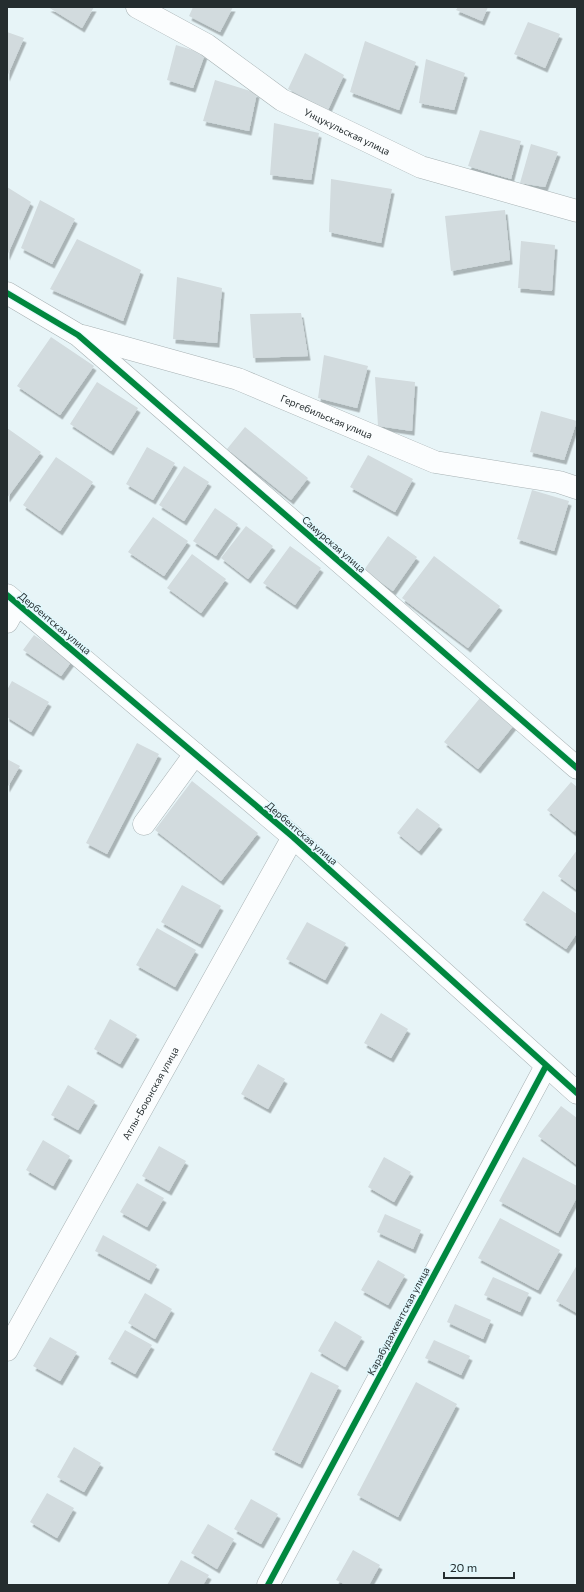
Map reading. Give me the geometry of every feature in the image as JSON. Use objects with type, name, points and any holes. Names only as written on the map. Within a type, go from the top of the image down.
[{"type":"street","name":"Унцукульская улица","points":[[137,7],[207,45],[282,100],[420,167],[577,211]]},
{"type":"street","points":[[7,293],[78,335]]},
{"type":"street","name":"Гергебильская улица","points":[[78,335],[238,379],[435,462],[559,482],[577,488]]},
{"type":"street","name":"Самурская улица","points":[[78,335],[577,768]]},
{"type":"street","name":"Дербентская улица","points":[[10,607],[195,754],[293,837],[546,1066],[577,1092]]},
{"type":"street","points":[[144,824],[195,754]]},
{"type":"street","name":"Атлы-Боюнская улица","points":[[7,1350],[293,837]]},
{"type":"street","name":"Карабудахкентская улица","points":[[268,1585],[546,1066]]},
{"type":"building","points":[[48,7],[94,7],[82,28]]},
{"type":"building","points":[[193,7],[233,7],[220,32],[189,16]]},
{"type":"building","points":[[458,7],[488,7],[482,21],[456,10]]},
{"type":"building","points":[[528,22],[560,34],[545,68],[514,54]]},
{"type":"building","points":[[7,32],[24,38],[7,77]]},
{"type":"building","points":[[365,41],[416,62],[399,110],[350,92]]},
{"type":"building","points":[[176,45],[205,54],[193,88],[167,80]]},
{"type":"building","points":[[305,53],[344,75],[328,110],[288,89]]},
{"type":"building","points":[[426,59],[465,73],[454,110],[419,103]]},
{"type":"building","points":[[215,80],[257,93],[249,131],[203,121]]},
{"type":"building","points":[[274,123],[319,133],[311,180],[270,175]]},
{"type":"building","points":[[480,130],[521,141],[511,179],[468,166]]},
{"type":"building","points":[[531,144],[558,152],[545,187],[520,183]]},
{"type":"building","points":[[331,179],[392,189],[381,243],[329,232]]},
{"type":"building","points":[[7,187],[31,202],[7,256]]},
{"type":"building","points":[[40,200],[75,219],[52,264],[21,248]]},
{"type":"building","points":[[505,210],[510,260],[451,271],[445,216]]},
{"type":"building","points":[[77,239],[141,270],[123,321],[50,289]]},
{"type":"building","points":[[521,241],[555,245],[552,291],[518,288]]},
{"type":"building","points":[[177,277],[222,288],[217,343],[173,339]]},
{"type":"building","points":[[301,313],[308,356],[253,358],[250,314]]},
{"type":"building","points":[[51,337],[94,366],[60,415],[17,386]]},
{"type":"building","points":[[324,355],[368,366],[357,408],[318,398]]},
{"type":"building","points":[[375,377],[415,382],[412,431],[378,426]]},
{"type":"building","points":[[97,382],[138,408],[111,451],[70,424]]},
{"type":"building","points":[[541,411],[577,421],[564,460],[530,452]]},
{"type":"building","points":[[245,427],[308,478],[291,500],[227,449]]},
{"type":"building","points":[[7,428],[41,452],[7,498]]},
{"type":"building","points":[[147,447],[175,463],[153,500],[126,484]]},
{"type":"building","points":[[368,455],[413,479],[395,512],[350,487]]},
{"type":"building","points":[[56,457],[93,482],[60,531],[23,505]]},
{"type":"building","points":[[184,466],[209,482],[184,521],[159,505]]},
{"type":"building","points":[[532,490],[569,501],[554,551],[517,539]]},
{"type":"building","points":[[215,508],[238,524],[216,556],[193,541]]},
{"type":"building","points":[[153,517],[188,541],[164,576],[128,552]]},
{"type":"building","points":[[246,526],[273,546],[248,579],[221,558]]},
{"type":"building","points":[[388,536],[417,557],[393,591],[364,570]]},
{"type":"building","points":[[290,546],[321,568],[295,605],[263,583]]},
{"type":"building","points":[[192,554],[226,579],[201,613],[167,588]]},
{"type":"building","points":[[434,556],[500,606],[468,648],[402,598]]},
{"type":"building","points":[[34,635],[72,661],[61,676],[23,650]]},
{"type":"building","points":[[12,681],[49,702],[31,732],[7,717],[7,690]]},
{"type":"building","points":[[480,698],[514,725],[478,769],[444,742]]},
{"type":"building","points":[[137,743],[159,754],[107,854],[86,843]]},
{"type":"building","points":[[7,759],[20,766],[7,788]]},
{"type":"building","points":[[192,781],[258,833],[221,881],[155,830]]},
{"type":"building","points":[[571,782],[577,787],[577,828],[574,832],[547,810]]},
{"type":"building","points":[[417,808],[440,825],[419,851],[397,833]]},
{"type":"building","points":[[577,850],[577,890],[558,876]]},
{"type":"building","points":[[182,885],[221,906],[200,944],[161,922]]},
{"type":"building","points":[[543,891],[577,914],[577,933],[566,949],[523,920]]},
{"type":"building","points":[[307,922],[346,943],[325,980],[286,959]]},
{"type":"building","points":[[157,928],[196,950],[175,987],[136,965]]},
{"type":"building","points":[[381,1013],[408,1029],[391,1058],[364,1043]]},
{"type":"building","points":[[110,1019],[137,1035],[120,1064],[94,1049]]},
{"type":"building","points":[[258,1064],[285,1079],[268,1109],[241,1094]]},
{"type":"building","points":[[68,1085],[95,1101],[78,1130],[51,1115]]},
{"type":"building","points":[[561,1106],[577,1118],[577,1165],[538,1136]]},
{"type":"building","points":[[43,1140],[70,1156],[53,1186],[26,1170]]},
{"type":"building","points":[[159,1146],[186,1161],[169,1191],[142,1176]]},
{"type":"building","points":[[384,1157],[411,1172],[394,1202],[368,1187]]},
{"type":"building","points":[[523,1157],[577,1186],[577,1197],[558,1233],[499,1201]]},
{"type":"building","points":[[137,1183],[164,1198],[147,1227],[120,1212]]},
{"type":"building","points":[[385,1214],[421,1230],[413,1249],[377,1232]]},
{"type":"building","points":[[500,1218],[560,1250],[538,1290],[478,1258]]},
{"type":"building","points":[[103,1235],[157,1265],[149,1280],[95,1251]]},
{"type":"building","points":[[378,1260],[405,1275],[388,1305],[361,1290]]},
{"type":"building","points":[[577,1265],[577,1313],[556,1301]]},
{"type":"building","points":[[493,1277],[529,1293],[520,1312],[484,1295]]},
{"type":"building","points":[[145,1293],[172,1309],[155,1339],[128,1323]]},
{"type":"building","points":[[455,1304],[491,1320],[483,1339],[447,1322]]},
{"type":"building","points":[[335,1321],[362,1337],[345,1367],[318,1351]]},
{"type":"building","points":[[125,1330],[152,1345],[135,1374],[108,1359]]},
{"type":"building","points":[[50,1337],[77,1352],[60,1381],[33,1366]]},
{"type":"building","points":[[434,1340],[470,1356],[461,1375],[425,1358]]},
{"type":"building","points":[[311,1372],[339,1386],[300,1464],[272,1450]]},
{"type":"building","points":[[416,1382],[457,1404],[398,1517],[357,1495]]},
{"type":"building","points":[[74,1447],[101,1463],[84,1492],[57,1477]]},
{"type":"building","points":[[47,1493],[74,1508],[57,1538],[30,1522]]},
{"type":"building","points":[[251,1499],[278,1514],[261,1544],[234,1529]]},
{"type":"building","points":[[208,1524],[234,1539],[217,1569],[191,1553]]},
{"type":"building","points":[[353,1550],[380,1565],[369,1585],[346,1585],[336,1580]]},
{"type":"building","points":[[181,1560],[209,1575],[203,1585],[167,1585]]},
{"type":"cycle path","points":[[7,293],[78,335],[577,768]]},
{"type":"cycle path","points":[[7,595],[293,837],[577,1093]]},
{"type":"cycle path","points":[[268,1585],[546,1066]]}]
